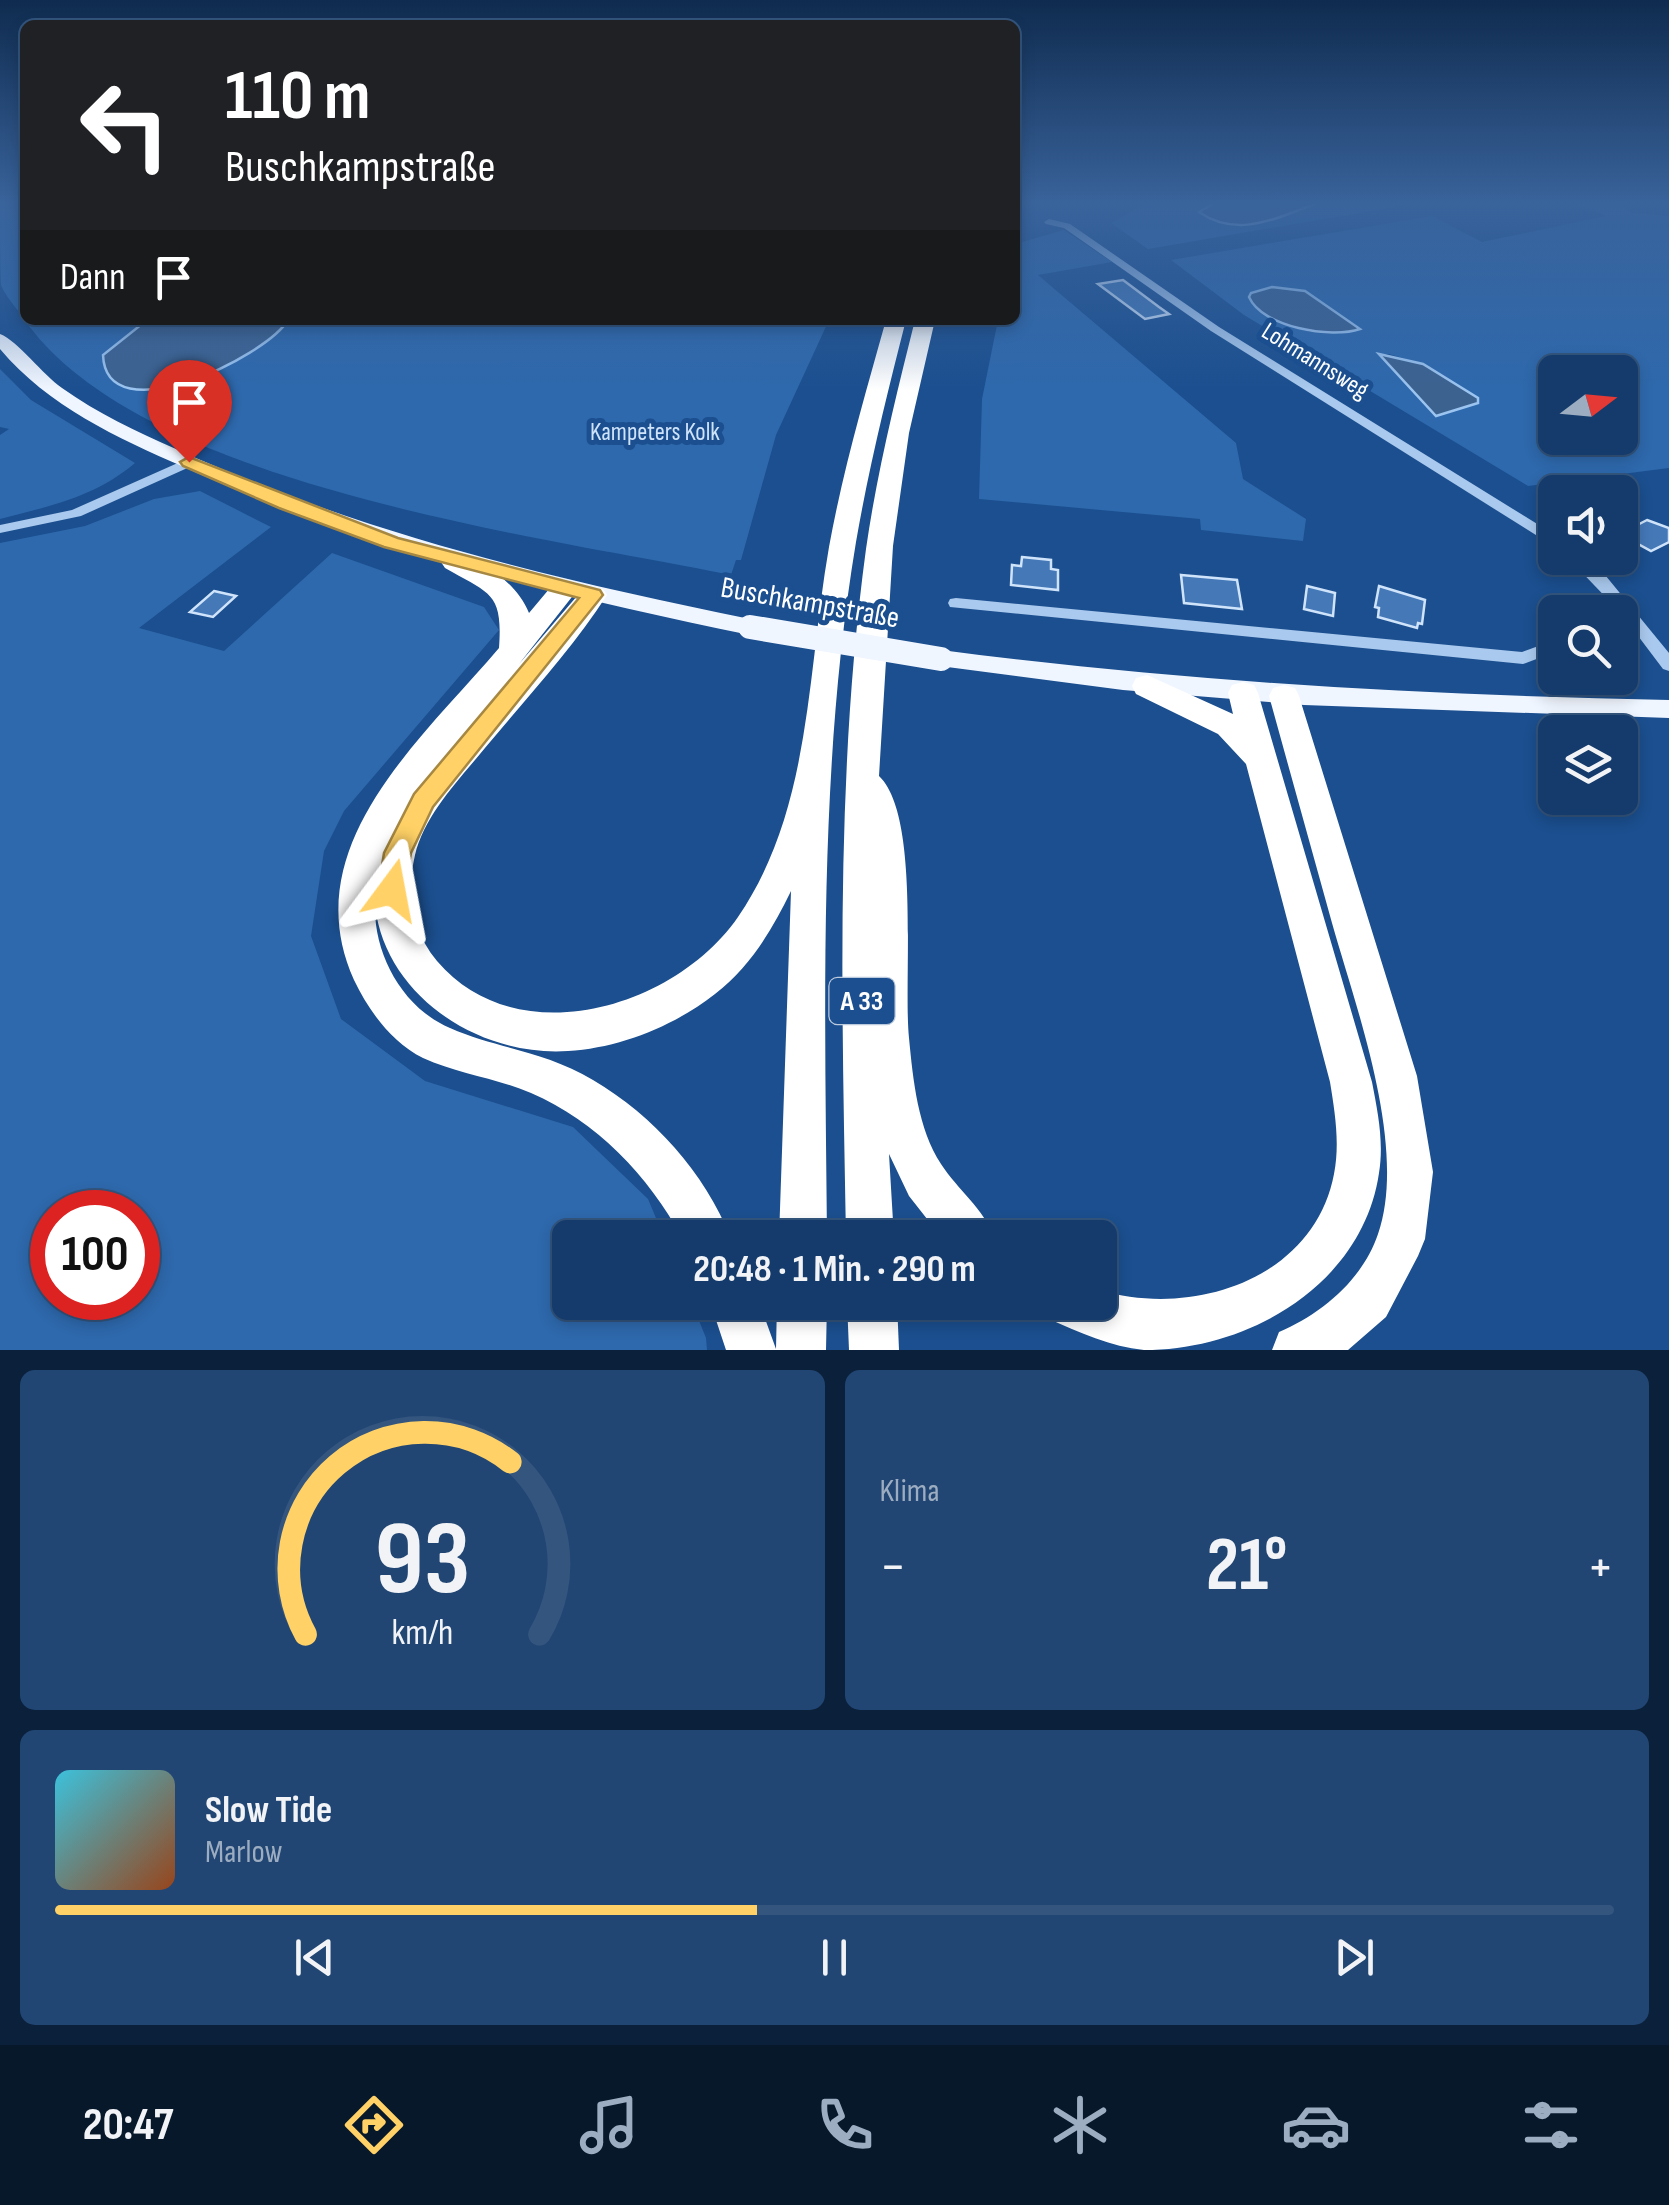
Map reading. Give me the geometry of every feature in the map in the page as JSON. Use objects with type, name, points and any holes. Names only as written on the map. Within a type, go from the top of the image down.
[{"type":"highway","name":"A 33","points":[[802,1220],[805,986],[814,777],[843,527],[872,396],[894,325]]},
{"type":"highway","name":"A 33","points":[[869,1220],[860,902],[872,598],[887,477],[924,325]]},
{"type":"highway","points":[[454,562],[497,588],[516,608],[518,628],[512,647]]},
{"type":"highway","points":[[579,591],[423,801],[398,853],[392,890],[396,931],[418,973],[458,1008],[505,1026],[563,1032],[629,1020],[688,990],[736,948],[762,907],[783,866],[814,777]]},
{"type":"highway","points":[[579,591],[512,647],[383,809],[366,846],[356,894],[358,940],[374,984],[403,1020],[438,1044],[548,1079],[595,1106],[646,1145],[684,1191],[699,1220]]},
{"type":"highway","points":[[1147,686],[1230,726],[1265,766]]},
{"type":"highway","points":[[1117,1318],[1162,1326],[1218,1321],[1269,1300],[1304,1272],[1336,1233],[1353,1185],[1359,1138],[1351,1082],[1265,766],[1263,695]]},
{"type":"highway","points":[[1263,695],[1396,1076],[1410,1172],[1401,1239],[1369,1300],[1317,1344],[1297,1350]]},
{"type":"highway","points":[[863,764],[886,832],[888,1038],[902,1132],[925,1180],[957,1220]]},
{"type":"highway","points":[[740,1320],[751,1350]]},
{"type":"highway","points":[[802,1320],[802,1350]]},
{"type":"highway","points":[[873,1320],[874,1350]]},
{"type":"main road","name":"Buschkampstraße","points":[[0,339],[52,392],[189,462],[286,504],[454,562],[579,591],[750,627],[941,659],[1147,686],[1506,707],[1669,709]]},
{"type":"street","name":"Lohmannsweg","points":[[1122,264],[1215,328],[1538,531]]},
{"type":"street","points":[[0,529],[76,513],[189,462]]},
{"type":"street","points":[[956,603],[1523,658],[1538,652]]},
{"type":"street","points":[[1638,630],[1669,665]]},
{"type":"green space","points":[[1,264],[20,264],[20,313],[8,297],[1,285]]},
{"type":"green space","points":[[1020,264],[1101,264],[1038,275],[1236,443],[1243,479],[1306,519],[1303,541],[1201,530],[1200,519],[979,499],[982,399],[997,325],[1020,325]]},
{"type":"green space","points":[[1176,264],[1669,264],[1669,468],[1614,475],[1538,475],[1538,485],[1528,486],[1244,315]],"holes":[[[1272,287],[1305,291],[1359,329],[1332,334],[1302,330],[1260,311],[1250,302],[1251,293]],[[1380,355],[1423,364],[1478,398],[1478,403],[1436,416]]]},
{"type":"green space","name":"Kampeters Kolk","points":[[31,325],[827,325],[776,435],[741,560],[736,560],[731,575],[453,521],[348,495],[246,462],[154,423],[77,374]]},
{"type":"green space","points":[[0,369],[31,400],[135,463],[88,492],[0,519],[0,435],[9,429],[0,427]]},
{"type":"green space","points":[[200,491],[271,527],[139,628],[224,651],[332,553],[484,607],[499,630],[344,811],[324,851],[311,936],[341,1019],[425,1081],[573,1127],[648,1199],[657,1220],[552,1220],[552,1320],[699,1320],[707,1350],[0,1350],[0,543],[85,526],[154,499]]},
{"type":"shaded area","points":[[1272,287],[1305,291],[1360,329],[1316,331],[1282,323],[1256,307],[1249,297]]},
{"type":"shaded area","points":[[141,325],[283,325],[250,352],[221,368],[157,389],[130,388],[111,378],[103,355]]},
{"type":"shaded area","points":[[1379,354],[1423,364],[1478,398],[1478,403],[1436,416]]},
{"type":"building","points":[[1123,280],[1169,314],[1145,319],[1098,284]]},
{"type":"building","points":[[1647,520],[1669,528],[1669,542],[1651,551],[1638,544],[1638,525]]},
{"type":"building","points":[[1022,557],[1051,560],[1051,569],[1058,570],[1058,590],[1011,585],[1012,565],[1021,566]]},
{"type":"building","points":[[1181,575],[1237,580],[1242,609],[1184,603]]},
{"type":"building","points":[[1307,586],[1335,593],[1333,616],[1304,609]]},
{"type":"building","points":[[1379,586],[1425,600],[1422,624],[1418,623],[1417,628],[1378,617],[1379,608],[1375,607]]},
{"type":"building","points":[[214,591],[236,596],[213,617],[190,612]]},
{"type":"route","points":[[189,462],[286,504],[391,542],[454,562],[593,595],[423,801],[398,853],[392,890]]}]
